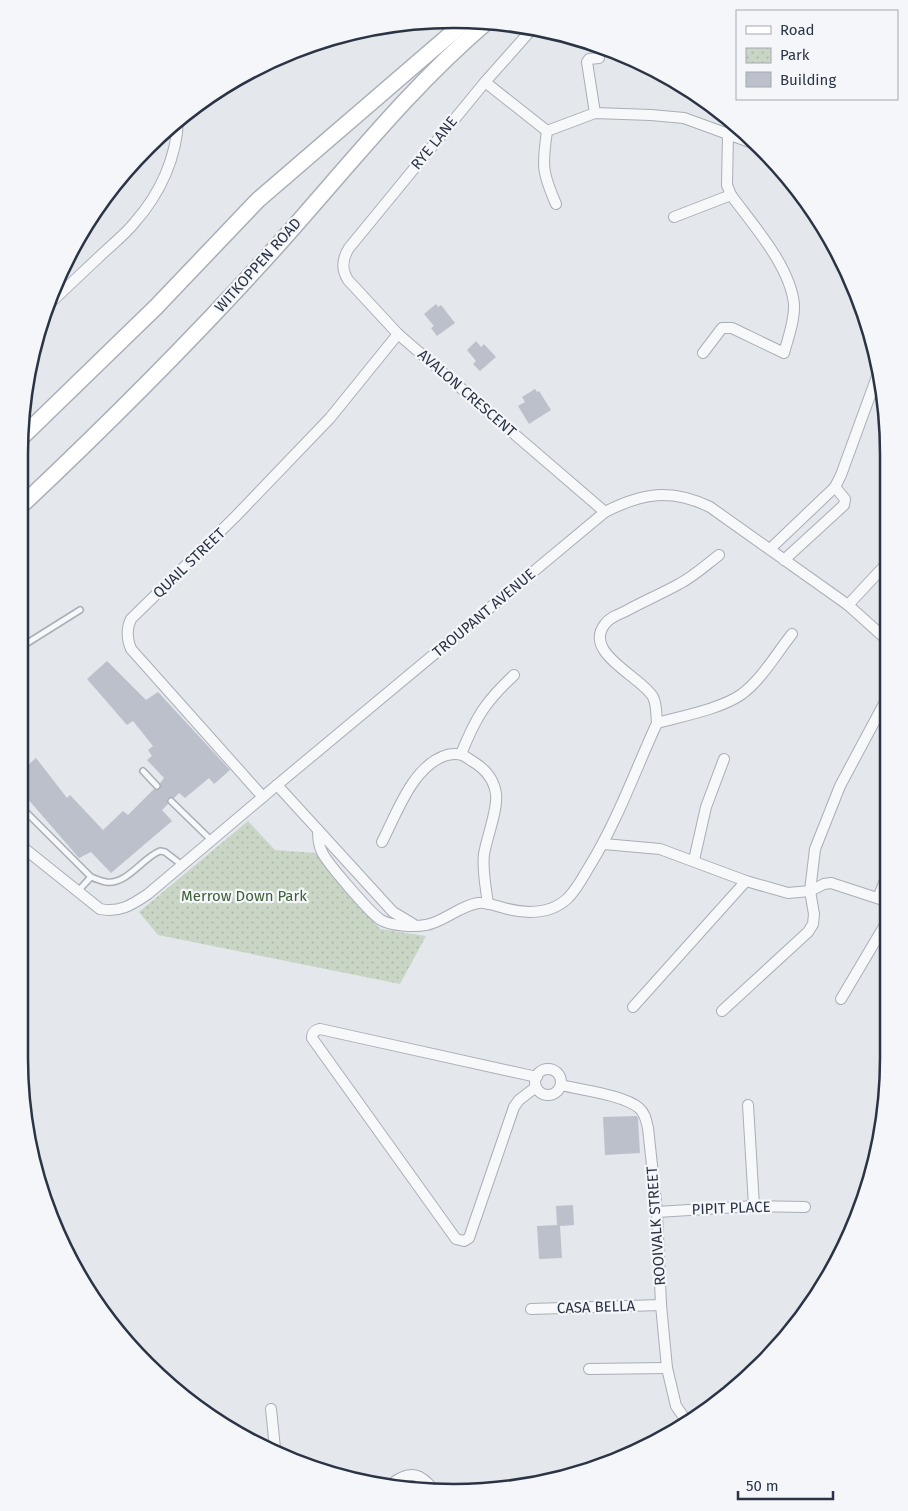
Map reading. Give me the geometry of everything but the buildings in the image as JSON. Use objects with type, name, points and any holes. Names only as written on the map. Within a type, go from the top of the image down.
[{"type":"main road","points":[[28,431],[156,307],[258,200],[458,28]]},
{"type":"main road","name":"WITKOPPEN ROAD","points":[[28,499],[78,452],[193,336],[276,247],[362,147],[426,78],[480,28]]},
{"type":"street","name":"RYE LANE","points":[[342,263],[348,248],[484,82],[527,34]]},
{"type":"street","points":[[595,113],[587,62],[589,59],[599,58]]},
{"type":"street","points":[[484,82],[547,131]]},
{"type":"street","points":[[547,131],[595,113],[684,118],[742,139]]},
{"type":"street","points":[[58,295],[134,224],[152,202],[172,157],[178,129]]},
{"type":"street","points":[[547,131],[543,169],[556,204]]},
{"type":"street","points":[[704,354],[722,328],[732,328],[784,353],[792,323],[794,304],[778,260],[730,195],[727,185],[728,134]]},
{"type":"street","points":[[674,217],[730,195]]},
{"type":"street","name":"AVALON CRESCENT","points":[[342,263],[348,280],[398,334],[605,512]]},
{"type":"street","name":"QUAIL STREET","points":[[263,797],[131,649],[127,638],[128,624],[330,418],[398,334]]},
{"type":"street","points":[[770,549],[835,487],[874,384]]},
{"type":"street","points":[[784,560],[844,505],[845,499],[835,487]]},
{"type":"street","name":"TROUPANT AVENUE","points":[[78,892],[100,909],[122,910],[133,905],[605,512],[624,502],[653,494],[667,494],[686,498],[710,507],[848,606],[880,633]]},
{"type":"street","points":[[318,830],[321,850],[327,861],[380,920],[391,924],[424,926],[478,903],[526,912],[541,912],[555,907],[575,890],[604,844],[657,723],[656,705],[648,691],[602,649],[600,638],[602,628],[609,620],[681,583],[719,555]]},
{"type":"street","points":[[848,606],[880,571]]},
{"type":"street","points":[[657,723],[724,704],[741,694],[756,680],[792,634]]},
{"type":"street","points":[[461,754],[482,708],[514,674]]},
{"type":"street","points":[[722,1011],[808,932],[813,924],[814,914],[810,891],[815,849],[847,773],[880,711]]},
{"type":"street","points":[[382,842],[410,788],[423,770],[443,756],[461,754],[478,764],[486,772],[492,779],[496,793],[496,804],[484,855],[488,904]]},
{"type":"street","points":[[694,860],[706,806],[724,759]]},
{"type":"street","points":[[277,785],[393,912],[414,925]]},
{"type":"street","points":[[604,844],[655,848],[694,860],[746,881],[788,893],[810,891],[824,884],[832,883],[880,898]]},
{"type":"street","points":[[28,851],[78,892]]},
{"type":"street","points":[[632,1007],[746,881]]},
{"type":"street","points":[[841,999],[880,933]]},
{"type":"street","points":[[537,1082],[320,1029],[312,1035],[312,1038],[456,1239],[460,1240],[469,1238],[518,1100],[537,1082],[545,1070],[553,1070],[560,1078],[561,1085],[556,1093],[549,1095],[540,1092],[537,1082]]},
{"type":"street","name":"ROOIVALK STREET","points":[[561,1085],[626,1100],[640,1108],[645,1115],[657,1212],[661,1305],[667,1368],[676,1406],[683,1416]]},
{"type":"street","points":[[748,1105],[754,1206]]},
{"type":"street","name":"PIPIT PLACE","points":[[657,1212],[754,1206],[806,1207]]},
{"type":"street","name":"CASA BELLA","points":[[531,1309],[661,1305]]},
{"type":"street","points":[[589,1369],[667,1368]]},
{"type":"street","points":[[271,1409],[275,1444]]},
{"type":"street","points":[[397,1480],[414,1475],[424,1478],[428,1483]]},
{"type":"lane","points":[[28,643],[80,610]]},
{"type":"lane","points":[[143,771],[157,786]]},
{"type":"lane","points":[[171,801],[212,841]]},
{"type":"lane","points":[[28,814],[91,877],[105,882],[122,879],[160,851],[165,852],[182,866]]},
{"type":"lane","points":[[78,892],[91,877]]},
{"type":"green space","name":"Merrow Down Park","points":[[248,821],[275,850],[316,853],[380,929],[426,936],[400,984],[158,935],[139,912]]}]
